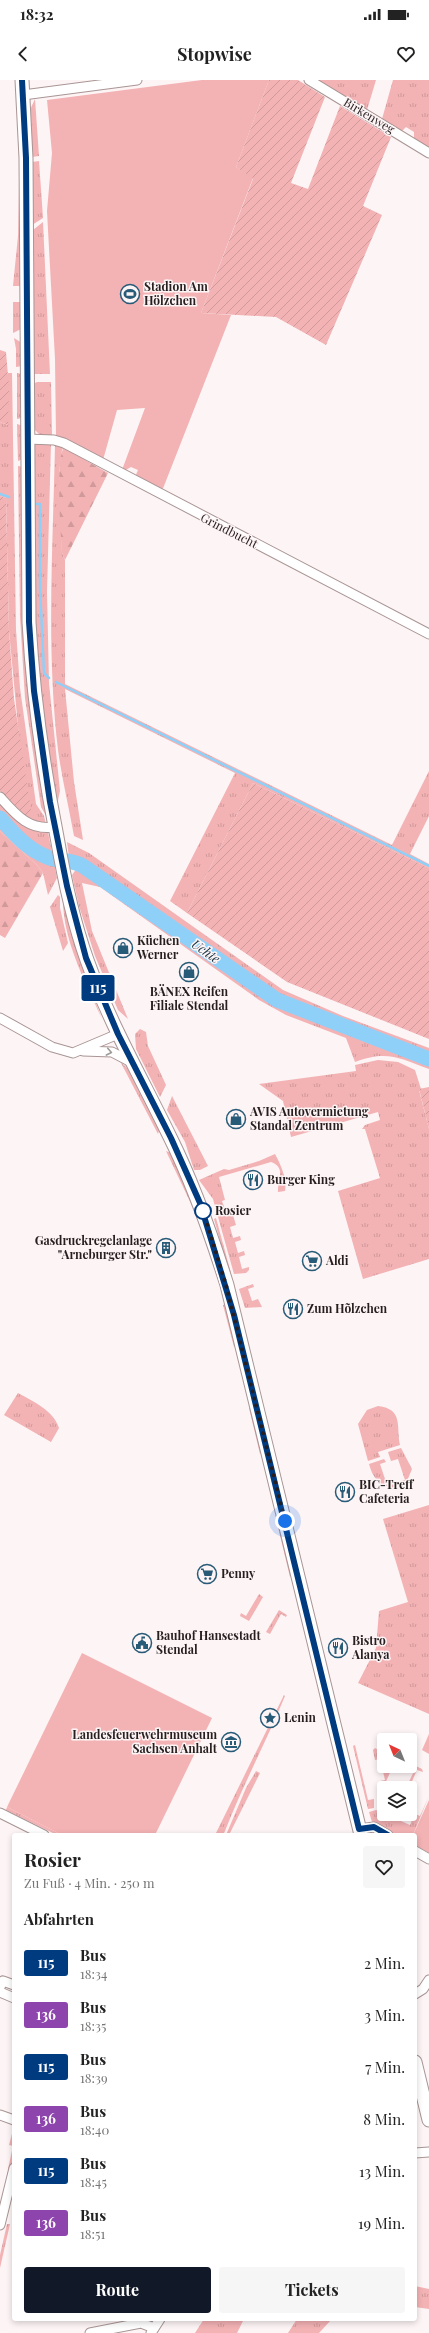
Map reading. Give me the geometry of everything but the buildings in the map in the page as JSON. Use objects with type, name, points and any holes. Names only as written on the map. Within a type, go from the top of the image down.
[{"type":"main road","points":[[22,80],[26,158],[28,597],[31,668],[40,743],[58,844],[86,958],[118,1034],[171,1138],[200,1203],[226,1285],[360,1832]]},
{"type":"main road","points":[[417,2070],[429,2120]]},
{"type":"street","points":[[23,95],[137,80]]},
{"type":"street","name":"Birkenweg","points":[[309,80],[429,153]]},
{"type":"street","name":"Grindbucht","points":[[27,439],[54,440],[64,443],[429,634]]},
{"type":"street","points":[[0,797],[27,824],[44,829],[55,827]]},
{"type":"street","points":[[0,1018],[57,1049],[73,1053],[82,1051],[118,1034]]},
{"type":"street","points":[[82,1051],[112,1052],[133,1064]]},
{"type":"street","points":[[1,1816],[39,1833]]},
{"type":"street","points":[[360,1832],[374,1827],[384,1833]]},
{"type":"street","points":[[417,1852],[429,1859]]},
{"type":"street","points":[[417,1993],[423,1989],[429,1980]]},
{"type":"street","points":[[0,1987],[4,1981],[12,1985]]},
{"type":"street","points":[[0,1992],[12,1997]]},
{"type":"street","points":[[0,2115],[12,2119]]},
{"type":"street","points":[[417,2154],[429,2152]]},
{"type":"street","points":[[0,2225],[12,2176]]},
{"type":"street","points":[[90,2333],[141,2324],[152,2330],[159,2321]]},
{"type":"green space","name":"Stadion Am Hölzchen","points":[[202,80],[269,80],[236,167],[253,178],[201,313],[231,315],[162,491],[135,477],[138,470],[131,467],[124,471],[122,470],[145,408],[117,410],[103,460],[56,436],[55,359],[47,211],[52,153],[47,100]]},
{"type":"green space","points":[[269,80],[298,80],[325,97],[291,183],[308,189],[340,106],[391,137],[363,206],[382,215],[326,345],[276,317],[201,313],[253,179],[236,167]]},
{"type":"green space","points":[[320,80],[376,80],[367,110]]},
{"type":"green space","points":[[393,80],[429,80],[429,148],[414,138],[414,132],[406,127],[402,131],[382,119]]},
{"type":"green space","points":[[35,99],[39,156],[32,157],[30,110]]},
{"type":"green space","points":[[39,161],[43,218],[32,225],[32,162]]},
{"type":"green space","points":[[18,186],[20,286],[13,286],[18,236]]},
{"type":"green space","points":[[43,222],[50,374],[34,374],[33,230]]},
{"type":"green space","points":[[13,302],[21,302],[21,329],[13,333]]},
{"type":"green space","points":[[14,338],[22,343],[22,366],[16,367],[16,349]]},
{"type":"green space","points":[[0,350],[6,352],[9,387],[8,425],[0,422]]},
{"type":"green space","points":[[8,373],[12,373],[16,630],[20,688],[36,804],[44,816],[46,824],[27,821],[9,631],[6,498],[0,496],[0,422],[8,425]]},
{"type":"green space","points":[[17,373],[22,374],[22,418],[17,419]]},
{"type":"green space","points":[[37,382],[51,382],[52,436],[40,435],[33,428],[33,384]]},
{"type":"green space","points":[[17,424],[23,426],[23,459],[18,461]]},
{"type":"green space","points":[[51,443],[47,592],[49,683],[60,791],[56,810],[34,646],[34,446],[36,444]]},
{"type":"green space","points":[[55,445],[64,448],[62,450],[59,473],[62,553],[65,560],[65,684],[392,845],[429,771],[429,816],[410,854],[429,864],[429,868],[253,783],[187,913],[170,901],[235,773],[65,689],[74,782],[83,840],[74,836],[58,750],[52,674],[51,598]]},
{"type":"green space","points":[[64,448],[108,473],[65,560],[62,553],[59,498],[61,454]]},
{"type":"green space","points":[[18,466],[23,467],[49,821],[41,807],[25,698],[20,617]]},
{"type":"green space","points":[[0,496],[6,498],[9,631],[14,699],[32,817],[26,817],[0,791]]},
{"type":"green space","points":[[253,783],[429,868],[429,1039],[287,982],[187,913]]},
{"type":"green space","points":[[0,802],[25,826],[48,832],[57,878],[48,895],[43,873],[37,865],[0,831]]},
{"type":"green space","points":[[0,831],[37,865],[43,873],[5,938],[0,935]]},
{"type":"green space","points":[[67,842],[89,853],[283,990],[343,1016],[429,1048],[429,1069],[401,1059],[385,1056],[366,1058],[355,1062],[346,1038],[286,1015],[259,1000],[100,887],[82,883],[92,931],[128,1019],[118,1010],[95,956],[79,906],[72,875],[77,868],[70,865]]},
{"type":"green space","points":[[58,895],[60,897],[60,908],[68,943],[63,951],[50,907]]},
{"type":"green space","points":[[63,900],[82,967],[102,1019],[76,961],[71,946],[64,915]]},
{"type":"green space","points":[[140,1029],[146,1032],[148,1046],[166,1085],[160,1097],[136,1049],[135,1034]]},
{"type":"green space","points":[[378,1060],[398,1062],[415,1070],[421,1089],[419,1090],[429,1129],[429,1259],[363,1279],[338,1191],[380,1178],[365,1129],[362,1129],[365,1125],[380,1120],[378,1112],[291,1137],[283,1101],[259,1084],[356,1071],[355,1065]]},
{"type":"green space","points":[[120,1061],[127,1068],[159,1131],[158,1134]]},
{"type":"green space","points":[[429,1087],[429,1129],[419,1089]]},
{"type":"green space","points":[[172,1096],[208,1166],[200,1170],[194,1170],[185,1142],[167,1110]]},
{"type":"green space","points":[[166,1151],[171,1153],[188,1192],[193,1208]]},
{"type":"green space","points":[[275,1154],[284,1177],[285,1191],[278,1192],[280,1171],[276,1165],[271,1162],[219,1177],[225,1200],[222,1201],[227,1216],[233,1215],[236,1225],[230,1227],[233,1238],[240,1236],[241,1240],[235,1242],[238,1253],[244,1251],[245,1255],[239,1257],[242,1269],[249,1267],[249,1270],[246,1273],[234,1274],[213,1199],[199,1180],[224,1169],[229,1170],[259,1161]]},
{"type":"green space","points":[[216,1218],[231,1273],[228,1270],[214,1219]]},
{"type":"green space","points":[[253,1284],[254,1287],[248,1289],[252,1301],[258,1299],[262,1307],[245,1308],[239,1289]]},
{"type":"green space","points":[[226,1304],[237,1345],[234,1347],[223,1305]]},
{"type":"green space","points":[[18,1393],[48,1411],[52,1416],[59,1428],[51,1442],[4,1415]]},
{"type":"green space","points":[[378,1406],[392,1411],[395,1415],[400,1445],[378,1452],[380,1457],[368,1461],[358,1424],[367,1410]]},
{"type":"green space","points":[[249,1408],[252,1408],[262,1452],[260,1454]]},
{"type":"green space","points":[[401,1448],[412,1469],[407,1481],[399,1487],[398,1482],[405,1480],[398,1459],[391,1461],[388,1452]]},
{"type":"green space","points":[[384,1459],[386,1462],[380,1464],[387,1485],[394,1484],[395,1488],[381,1483],[375,1477],[369,1464]]},
{"type":"green space","points":[[429,1505],[429,1714],[358,1683],[376,1648],[379,1611],[408,1602],[383,1519]]},
{"type":"green space","points":[[277,1523],[280,1524],[292,1574],[290,1577]]},
{"type":"green space","points":[[259,1594],[263,1597],[249,1621],[240,1616],[241,1613],[246,1616]]},
{"type":"green space","points":[[279,1610],[287,1615],[286,1617],[281,1614],[270,1634],[266,1632]]},
{"type":"green space","points":[[82,1653],[212,1718],[156,1833],[58,1833],[7,1807]]},
{"type":"green space","points":[[284,1695],[285,1696],[278,1713],[224,1833],[216,1833]]},
{"type":"green space","points":[[429,1734],[429,1754],[422,1750]]},
{"type":"green space","points":[[355,1745],[368,1800],[374,1799],[374,1808],[368,1809],[353,1746]]},
{"type":"green space","points":[[375,1748],[377,1749],[377,1760],[375,1760],[373,1750]]},
{"type":"green space","points":[[417,1766],[422,1769],[423,1772],[417,1770]]},
{"type":"green space","points":[[256,1771],[260,1773],[230,1833],[227,1833],[246,1788]]},
{"type":"green space","points":[[383,1773],[390,1773],[386,1781],[380,1781],[385,1780]]},
{"type":"green space","points":[[413,1773],[416,1773],[412,1781],[409,1781]]},
{"type":"green space","points":[[429,1796],[414,1833],[392,1833],[372,1822],[369,1812],[377,1810],[377,1821],[401,1821],[410,1825],[412,1821],[417,1821],[417,1815],[420,1816]]},
{"type":"green space","points":[[429,1800],[429,1853],[417,1846],[417,1833],[414,1833]]},
{"type":"green space","points":[[7,1807],[58,1833],[53,1833],[6,1810]]},
{"type":"green space","points":[[12,2134],[12,2146],[9,2145]]},
{"type":"green space","points":[[12,2151],[12,2164],[8,2169]]},
{"type":"green space","points":[[7,2224],[10,2224],[0,2268],[0,2255]]},
{"type":"green space","points":[[417,2286],[429,2289],[429,2309],[417,2307]]},
{"type":"green space","points":[[203,2321],[243,2321],[237,2333],[195,2333]]},
{"type":"green space","points":[[296,2321],[330,2321],[319,2333],[288,2333]]},
{"type":"waterway","points":[[0,494],[9,497]]},
{"type":"waterway","points":[[37,504],[40,504],[40,588],[44,673],[49,678]]},
{"type":"waterway","points":[[56,682],[429,866]]},
{"type":"waterway","name":"Uchte","points":[[0,818],[33,850],[52,859],[74,862],[83,866],[277,1000],[429,1059]]},
{"type":"bus line","name":"115","points":[[22,80],[26,158],[25,233],[29,622],[31,658],[40,743],[63,869],[86,958],[96,983],[118,1034],[162,1120],[180,1159],[200,1203],[210,1231],[234,1315],[359,1829],[370,1826],[384,1833]]},
{"type":"place","name":"Stadion Am Hölzchen","points":[[130,294]]},
{"type":"place","name":"Küchen Werner","points":[[123,948]]},
{"type":"place","name":"BÄNEX Reifen Filiale Stendal","points":[[189,972]]},
{"type":"place","name":"AVIS Autovermietung Standal Zentrum","points":[[236,1119]]},
{"type":"place","name":"Burger King","points":[[253,1180]]},
{"type":"place","name":"Rosier","points":[[203,1211]]},
{"type":"place","name":"Gasdruckregelanlage \"Arneburger Str.\"","points":[[166,1248]]},
{"type":"place","name":"Aldi","points":[[312,1261]]},
{"type":"place","name":"Zum Hõlzchen","points":[[293,1309]]},
{"type":"place","name":"BIC-Treff Cafeteria","points":[[345,1492]]},
{"type":"place","name":"Penny","points":[[207,1574]]},
{"type":"place","name":"Bauhof Hansestadt Stendal","points":[[142,1643]]},
{"type":"place","name":"Bistro Alanya","points":[[338,1648]]},
{"type":"place","name":"Lenin","points":[[270,1718]]},
{"type":"place","name":"Landesfeuerwehrmuseum Sachsen Anhalt","points":[[231,1742]]},
{"type":"route","points":[[203,1211],[234,1315],[285,1521]]}]
